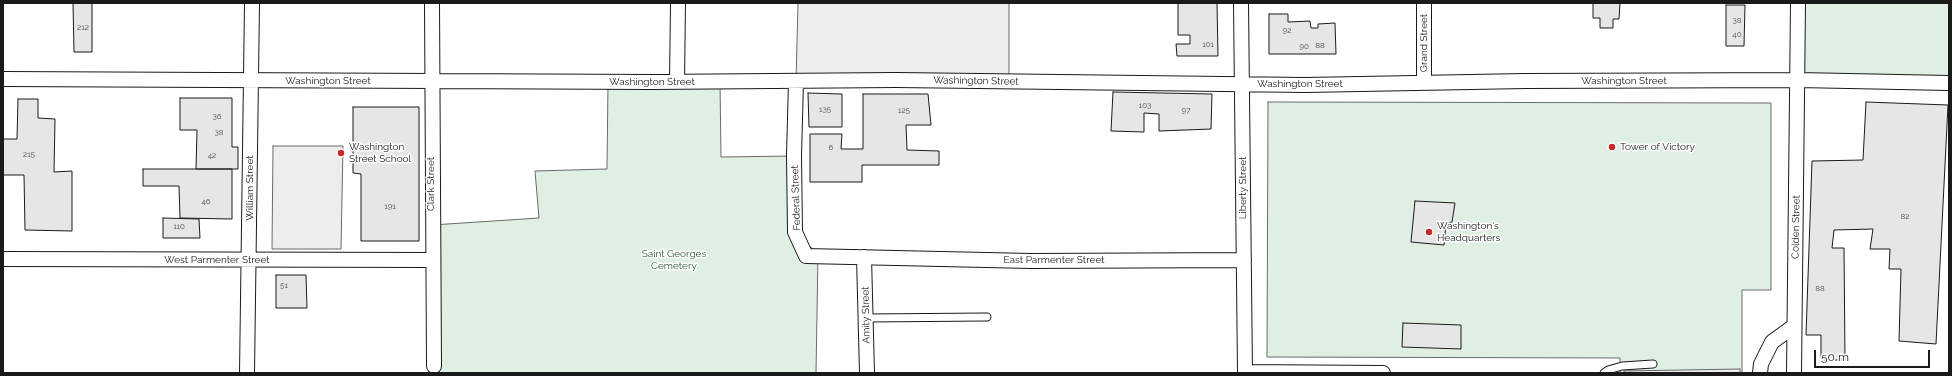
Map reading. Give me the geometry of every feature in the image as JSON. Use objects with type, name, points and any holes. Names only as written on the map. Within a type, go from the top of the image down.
[{"type":"street","name":"William Street","points":[[248,373],[252,3]]},
{"type":"street","name":"Clark Street","points":[[432,3],[431,81],[434,366]]},
{"type":"street","points":[[677,82],[678,3]]},
{"type":"street","name":"Liberty Street","points":[[1241,3],[1245,372]]},
{"type":"street","name":"Grand Street","points":[[1424,3],[1424,82]]},
{"type":"street","name":"Colden Street","points":[[1794,373],[1798,3]]},
{"type":"street","name":"Washington Street","points":[[3,78],[677,82],[796,81],[1304,85],[1424,82],[1798,80],[1949,83]]},
{"type":"street","name":"Federal Street","points":[[796,81],[794,156],[795,232],[806,256],[864,257]]},
{"type":"street","name":"East Parmenter Street","points":[[864,257],[1031,261],[1244,260]]},
{"type":"street","name":"Amity Street","points":[[864,257],[867,373]]},
{"type":"street","name":"West Parmenter Street","points":[[3,259],[432,260]]},
{"type":"street","points":[[1760,373],[1761,364],[1772,342],[1794,326]]},
{"type":"street","points":[[1245,372],[1383,373]]},
{"type":"lane","points":[[866,318],[987,317]]},
{"type":"lane","points":[[1604,373],[1622,366],[1653,364]]},
{"type":"green space","points":[[1798,3],[1949,3],[1949,83],[1798,80]]},
{"type":"green space","name":"Saint Georges Cemetery","points":[[720,81],[721,157],[794,156],[795,232],[818,254],[816,373],[433,373],[432,225],[539,218],[535,171],[607,169],[608,82]]},
{"type":"green space","points":[[1268,102],[1771,103],[1771,290],[1742,290],[1742,373],[1620,373],[1620,358],[1267,357]]},
{"type":"shaded area","points":[[798,3],[1009,3],[1009,81],[796,81]]},
{"type":"shaded area","points":[[273,146],[343,146],[341,249],[272,249]]},
{"type":"shaded area","points":[[1740,369],[1740,373],[1624,373],[1624,371]]},
{"type":"building","points":[[73,3],[92,3],[92,52],[74,52]]},
{"type":"building","points":[[1178,3],[1217,3],[1218,56],[1177,56],[1176,44],[1190,44],[1190,35],[1178,35]]},
{"type":"building","points":[[1593,3],[1620,3],[1619,19],[1613,19],[1613,28],[1600,28],[1600,18],[1593,18]]},
{"type":"building","points":[[1726,5],[1745,5],[1744,46],[1726,46]]},
{"type":"building","points":[[1269,14],[1288,14],[1288,22],[1310,21],[1311,28],[1318,28],[1318,24],[1335,23],[1336,54],[1269,54]]},
{"type":"building","points":[[1113,92],[1212,94],[1211,129],[1159,131],[1159,114],[1144,113],[1144,132],[1111,131]]},
{"type":"building","points":[[808,93],[842,94],[842,127],[809,127]]},
{"type":"building","points":[[863,94],[928,94],[931,125],[906,125],[907,150],[939,151],[939,165],[862,165],[862,182],[810,182],[810,134],[842,134],[841,149],[863,149]]},
{"type":"building","points":[[180,98],[232,98],[232,147],[238,147],[238,169],[196,169],[197,130],[180,130]]},
{"type":"building","points":[[18,99],[38,99],[38,118],[55,119],[54,172],[72,171],[72,231],[25,230],[24,175],[3,175],[3,139],[17,139]]},
{"type":"building","points":[[1866,102],[1948,105],[1936,344],[1899,341],[1901,269],[1889,269],[1890,249],[1870,249],[1873,229],[1834,230],[1832,248],[1844,248],[1845,360],[1821,360],[1821,335],[1806,335],[1812,161],[1863,160]]},
{"type":"building","points":[[353,107],[419,107],[419,241],[361,241],[361,174],[353,173]]},
{"type":"building","points":[[143,169],[232,169],[232,219],[180,218],[179,186],[143,186]]},
{"type":"building","name":"Washington's Headquarters","points":[[1415,201],[1455,203],[1452,222],[1446,223],[1444,245],[1411,242]]},
{"type":"building","points":[[163,218],[199,219],[200,238],[163,238]]},
{"type":"building","points":[[276,275],[306,275],[307,308],[276,308]]},
{"type":"building","points":[[1403,323],[1461,325],[1461,349],[1402,347]]},
{"type":"place","name":"Tower of Victory","points":[[1612,147]]},
{"type":"place","name":"Washington Street School","points":[[341,153]]},
{"type":"place","name":"Washington's Headquarters","points":[[1429,232]]}]
